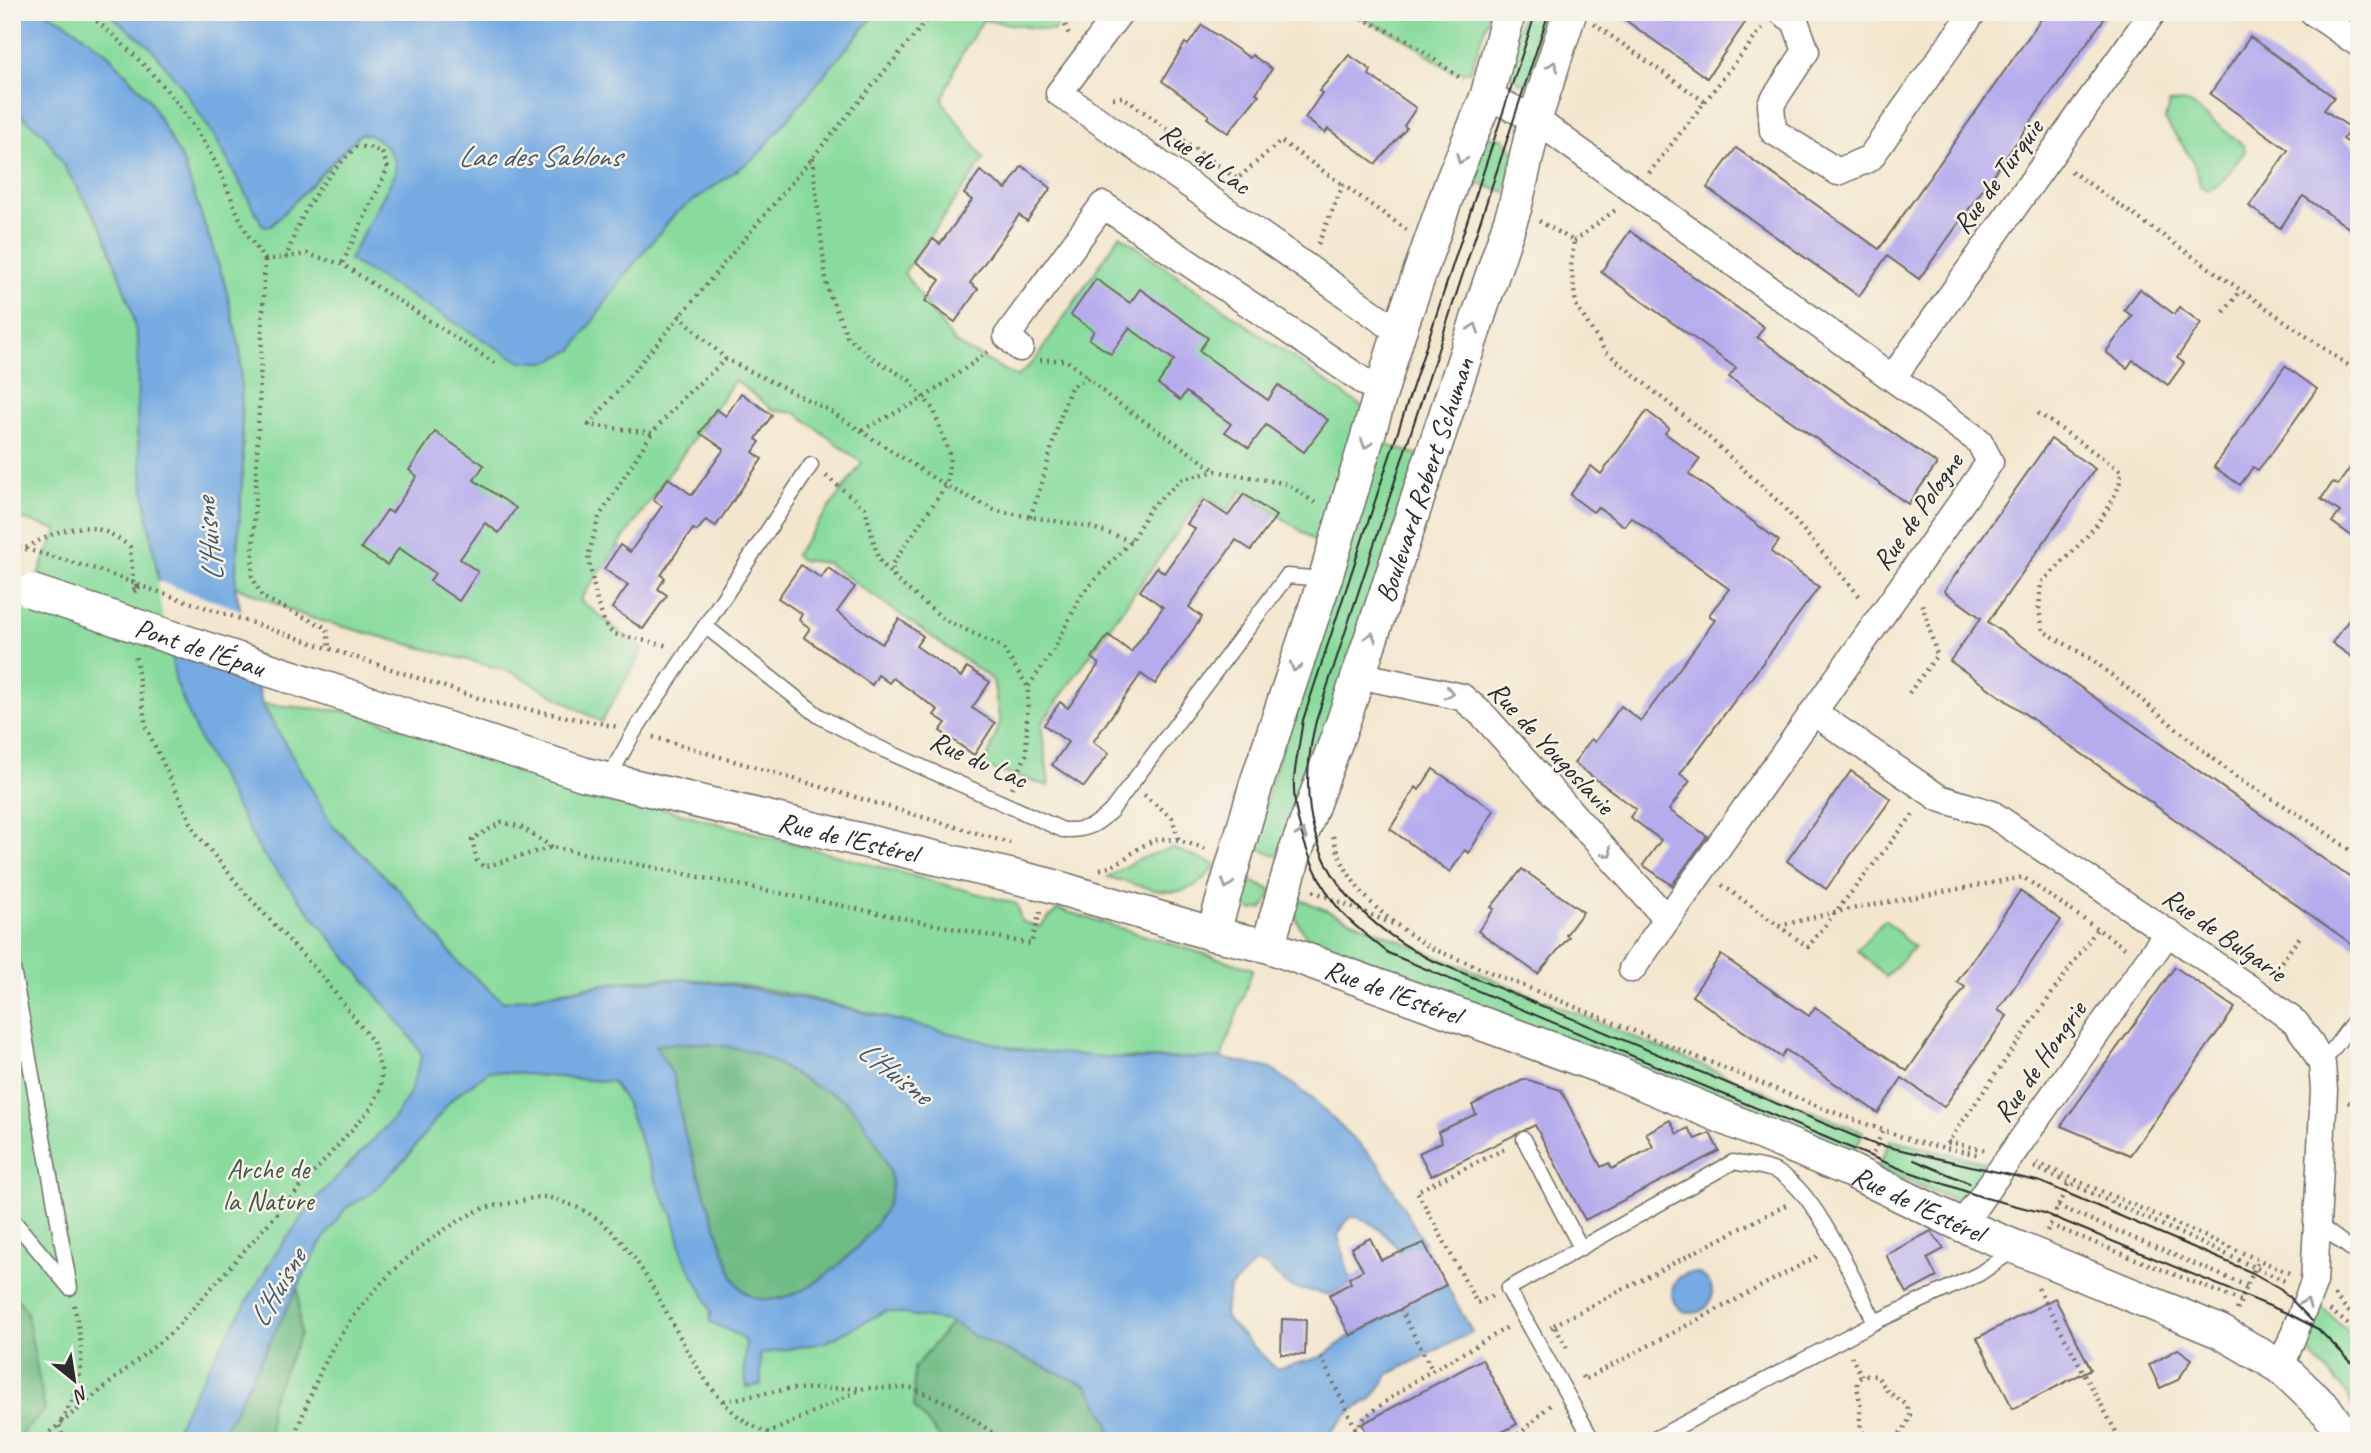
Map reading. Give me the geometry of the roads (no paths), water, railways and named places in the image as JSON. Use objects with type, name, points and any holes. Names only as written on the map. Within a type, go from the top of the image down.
[{"type":"street","name":"Rue du Lac","points":[[1120,12],[1059,93],[1399,332]]},
{"type":"street","points":[[1213,934],[1325,579],[1399,332],[1451,184],[1487,96],[1509,12]]},
{"type":"street","points":[[1775,17],[1795,21],[1805,51],[1771,104],[1773,131],[1838,172],[1870,158],[1973,12]]},
{"type":"street","name":"Rue de Turquie","points":[[1893,376],[2153,12]]},
{"type":"street","points":[[2322,15],[2359,44]]},
{"type":"street","name":"Boulevard Robert Schuman","points":[[1268,946],[1286,881],[1515,207],[1535,119],[1579,16]]},
{"type":"street","name":"Rue de Pologne","points":[[1487,96],[1535,119],[1893,376],[1979,441],[1990,462],[1632,969]]},
{"type":"street","points":[[1014,342],[1103,205],[1381,393]]},
{"type":"street","name":"Pont de l'Épau","points":[[19,582],[370,703]]},
{"type":"street","name":"Rue de Yougoslavie","points":[[1358,675],[1462,696],[1484,716],[1667,919]]},
{"type":"street","name":"Rue de l'Estérel","points":[[370,703],[607,780],[1049,884],[1213,934],[1268,946],[1618,1073],[1851,1171],[1962,1225],[2221,1332],[2280,1367],[2327,1412],[2348,1441]]},
{"type":"street","name":"Rue de Bulgarie","points":[[1813,712],[1931,792],[1992,814],[2258,994],[2296,1023],[2323,1077]]},
{"type":"street","name":"Rue de Hongrie","points":[[1962,1225],[2168,932]]},
{"type":"street","points":[[2280,1367],[2312,1288],[2319,1225],[2323,1077]]},
{"type":"lane","points":[[607,780],[634,732],[811,465]]},
{"type":"lane","name":"Rue du Lac","points":[[705,626],[819,716],[875,746],[1003,804],[1063,830],[1081,830],[1097,825],[1132,785],[1287,576],[1325,579]]},
{"type":"lane","points":[[12,963],[70,1288],[12,1219]]},
{"type":"lane","points":[[2323,1077],[2359,1014]]},
{"type":"lane","points":[[1524,1139],[1581,1248]]},
{"type":"lane","points":[[1593,1441],[1508,1289],[1733,1162],[1777,1171],[1799,1191],[1822,1221],[1875,1322]]},
{"type":"lane","points":[[2319,1225],[2359,1255]]},
{"type":"lane","points":[[1651,1441],[1875,1322],[2026,1252]]},
{"type":"water","name":"L'Huisne","points":[[12,12],[45,12],[65,22],[107,53],[148,98],[183,162],[224,281],[240,349],[243,468],[235,586],[262,704],[333,826],[401,892],[460,964],[503,1002],[616,983],[681,979],[737,986],[820,1002],[1022,1050],[1130,1059],[1221,1058],[1272,1069],[1314,1100],[1378,1163],[1424,1243],[1401,1254],[1386,1235],[1371,1224],[1356,1217],[1349,1217],[1338,1235],[1351,1283],[1329,1295],[1302,1290],[1286,1284],[1268,1267],[1254,1264],[1229,1289],[1224,1315],[1229,1322],[1276,1369],[1321,1357],[1350,1336],[1446,1284],[1472,1332],[1389,1374],[1371,1399],[1349,1413],[1322,1441],[1112,1441],[1108,1421],[1088,1386],[974,1336],[952,1322],[885,1311],[827,1342],[760,1354],[761,1385],[747,1387],[744,1370],[746,1342],[738,1335],[710,1322],[711,1312],[683,1256],[673,1215],[660,1191],[624,1099],[612,1082],[489,1071],[452,1099],[406,1158],[372,1193],[346,1208],[320,1244],[219,1441],[170,1441],[196,1389],[275,1254],[317,1198],[393,1119],[409,1095],[422,1055],[410,1036],[261,852],[199,739],[176,683],[148,519],[137,433],[138,343],[131,308],[103,230],[45,135],[12,107]],"holes":[[[697,1043],[755,1053],[844,1100],[869,1130],[883,1156],[891,1182],[891,1192],[883,1212],[846,1258],[822,1278],[796,1293],[771,1300],[749,1295],[733,1277],[684,1132],[674,1077],[655,1045]]]},
{"type":"water","name":"Lac des Sablons","points":[[107,12],[877,12],[757,156],[675,214],[623,277],[573,350],[547,362],[521,362],[349,260],[395,174],[394,160],[386,146],[374,137],[360,134],[271,226],[263,226],[216,139],[182,87],[150,47]]},
{"type":"water","points":[[1692,1273],[1706,1279],[1712,1293],[1706,1307],[1692,1313],[1678,1307],[1672,1293],[1678,1279]]},
{"type":"tram line","points":[[1536,12],[1303,720],[1294,796],[1307,851],[1323,885],[1343,914],[1388,953],[1901,1169],[1982,1197],[2044,1213],[2289,1314],[2318,1329],[2359,1370]]},
{"type":"tram line","points":[[1549,12],[1316,721],[1309,760],[1309,797],[1314,831],[1326,862],[1344,890],[1367,916],[1395,939],[1429,959],[1871,1143],[2041,1182],[2253,1273],[2281,1289],[2312,1321]]},
{"type":"tram line","points":[[1914,1160],[1969,1183]]},
{"type":"park label","name":"Arche de la Nature","points":[[268,1184]]}]
